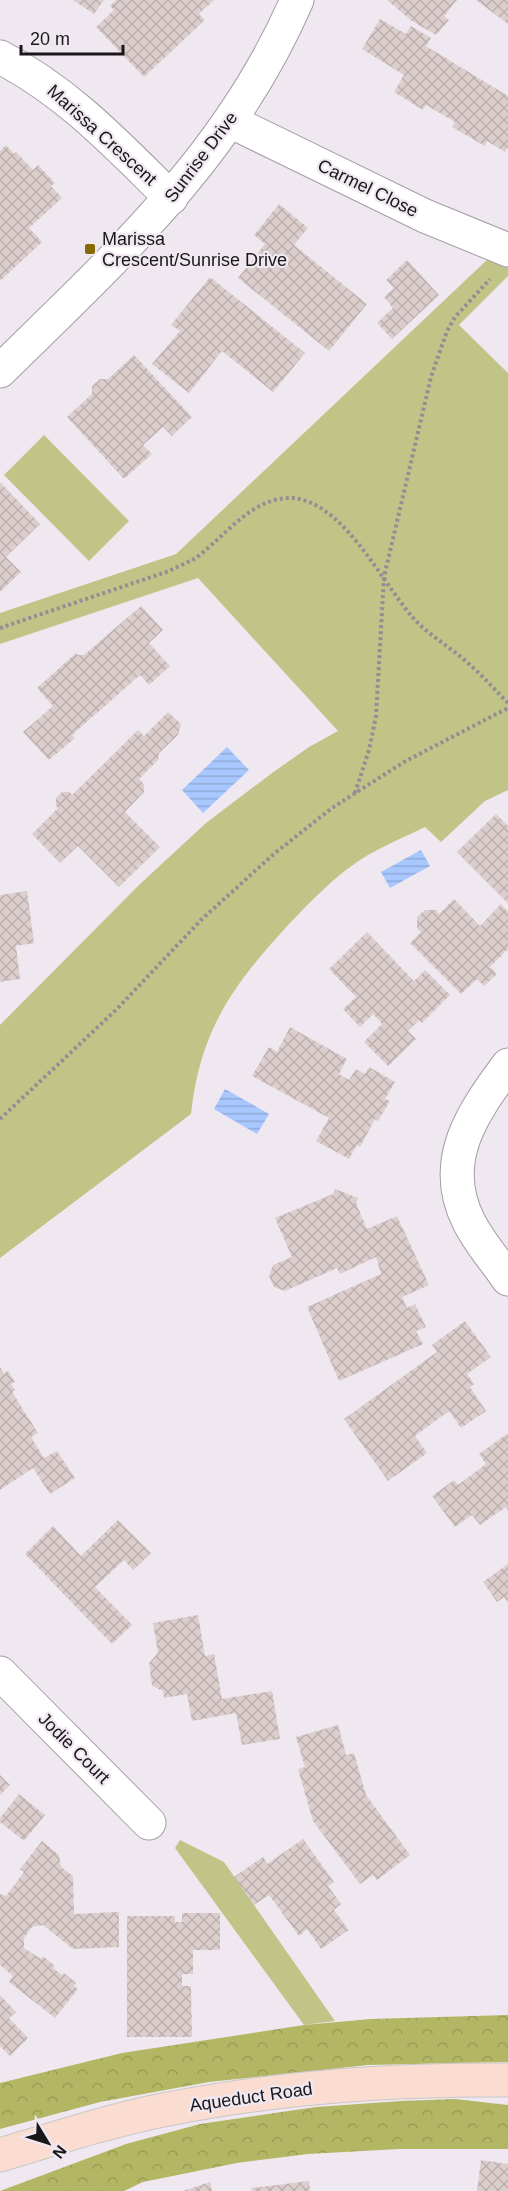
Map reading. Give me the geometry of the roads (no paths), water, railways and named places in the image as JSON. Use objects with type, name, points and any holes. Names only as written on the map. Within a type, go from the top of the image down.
[{"type":"main road","name":"Aqueduct Road","points":[[0,2155],[161,2110],[256,2094],[374,2082],[508,2080]]},
{"type":"street","name":"Sunrise Drive","points":[[0,370],[107,268],[171,198],[230,121],[258,77],[297,0]]},
{"type":"street","name":"Marissa Crescent","points":[[0,57],[46,83],[72,103],[171,198]]},
{"type":"street","name":"Carmel Close","points":[[230,121],[425,216],[500,264]]},
{"type":"street","points":[[508,1065],[469,1122],[460,1146],[458,1170],[459,1195],[468,1221],[508,1279]]},
{"type":"street","name":"Jodie Court","points":[[0,1673],[149,1823]]},
{"type":"water","points":[[227,747],[249,770],[203,813],[182,790]]},
{"type":"water","points":[[421,850],[430,866],[390,888],[381,872]]},
{"type":"water","points":[[225,1089],[269,1114],[257,1134],[214,1109]]},
{"type":"place","name":"Marissa Crescent/Sunrise Drive","points":[[90,249]]}]
